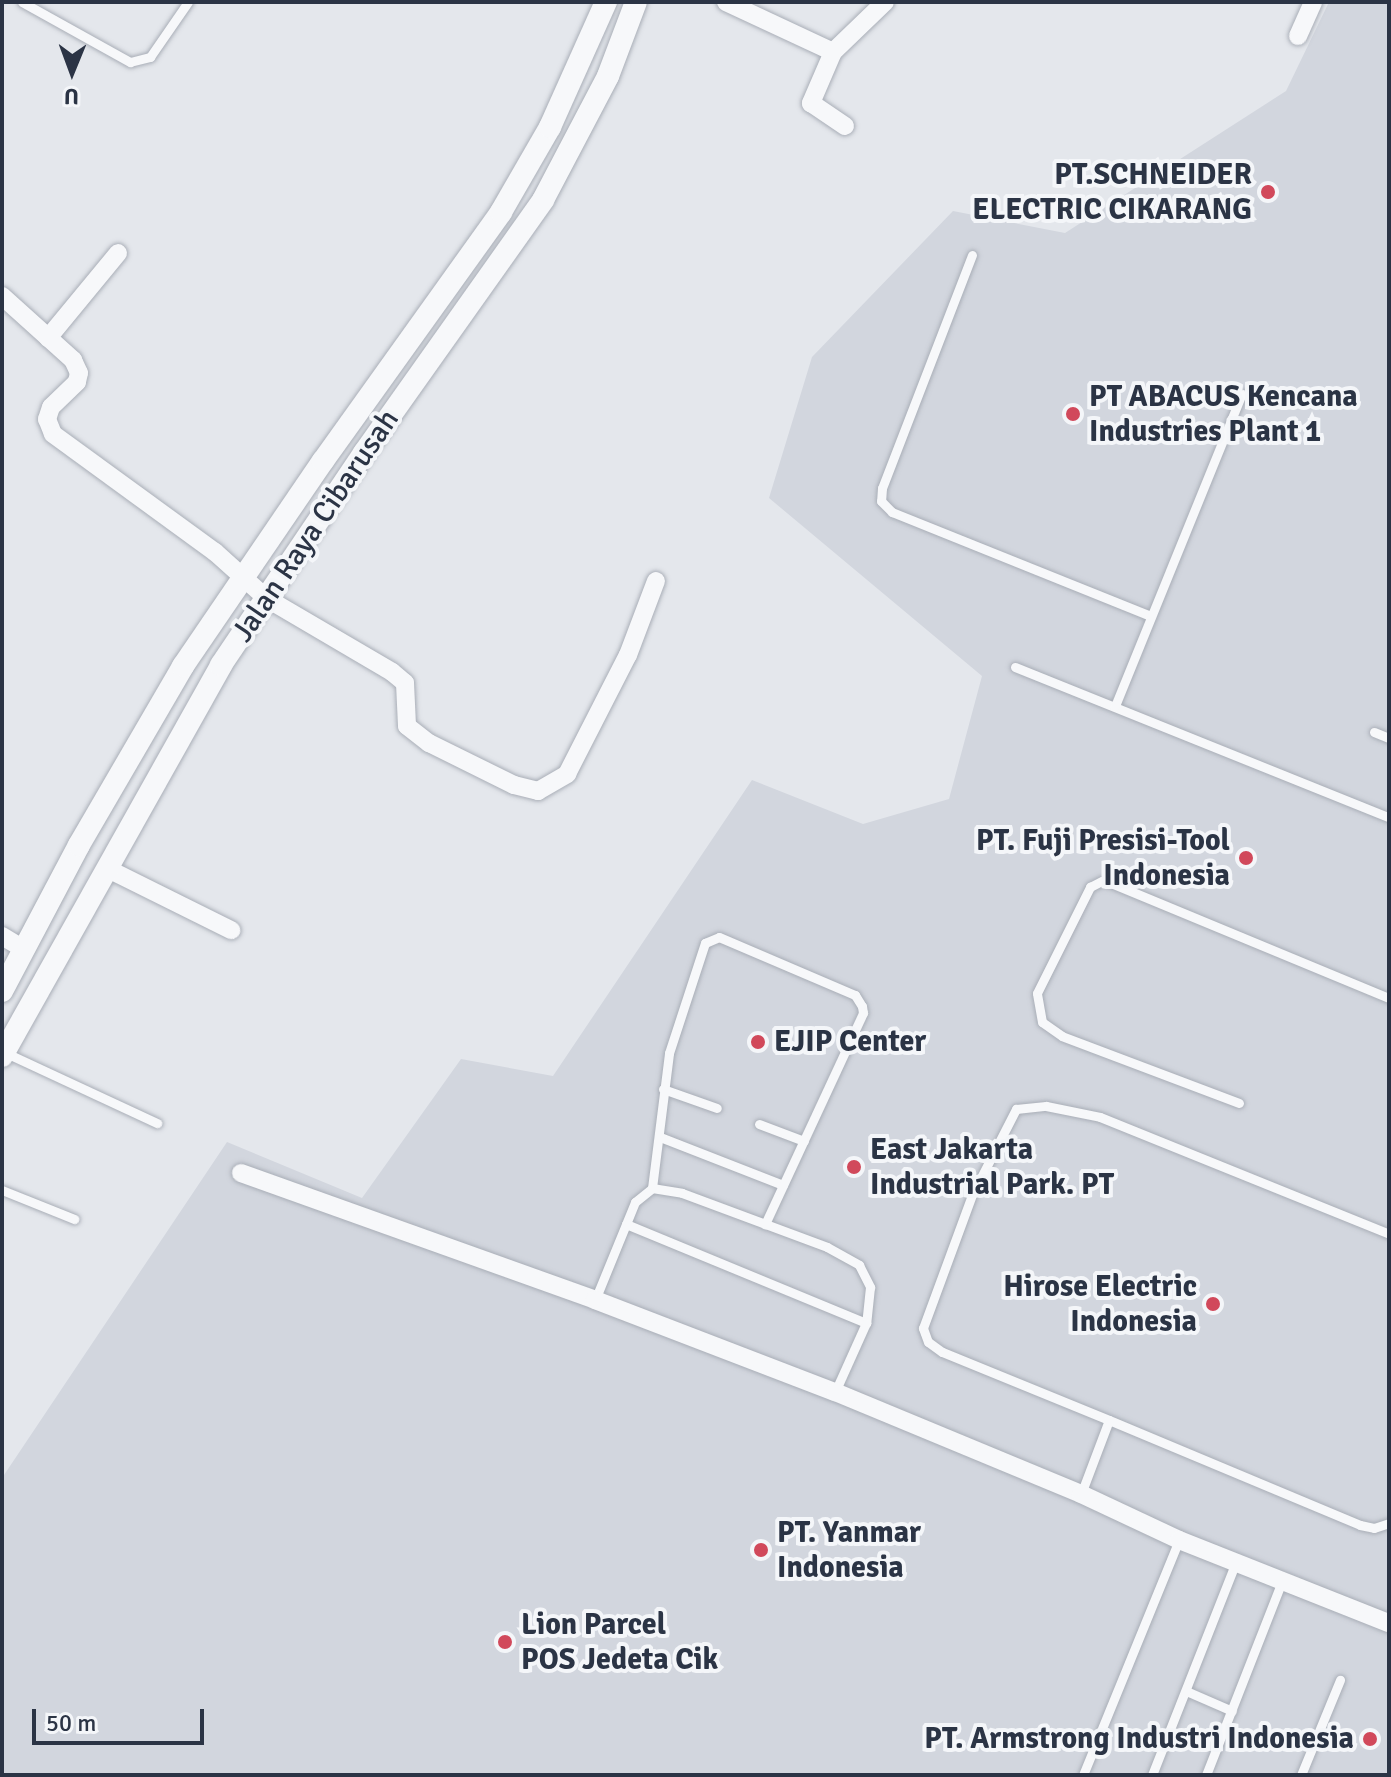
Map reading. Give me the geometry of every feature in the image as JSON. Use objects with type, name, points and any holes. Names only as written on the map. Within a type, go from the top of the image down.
[{"type":"street","name":"Jalan Raya Cibarusah","points":[[2,991],[79,845],[160,703],[244,576],[501,212],[550,127],[606,2]]},
{"type":"street","name":"Jalan Raya Cibarusah","points":[[3,1054],[180,733],[364,453],[543,200],[608,76],[636,2]]},
{"type":"street","points":[[726,2],[833,52]]},
{"type":"street","points":[[845,126],[811,103],[833,52],[885,2]]},
{"type":"street","points":[[1298,36],[1313,2]]},
{"type":"street","points":[[48,338],[118,253]]},
{"type":"street","points":[[2,296],[73,360],[79,373],[77,382],[51,407],[47,419],[53,434],[244,576],[266,598],[405,683],[407,726],[429,743],[514,785],[538,791],[567,774],[628,655],[656,581]]},
{"type":"street","points":[[106,868],[231,930]]},
{"type":"street","points":[[2,936],[25,950]]},
{"type":"street","points":[[241,1173],[595,1300],[835,1392],[1081,1494],[1179,1540],[1237,1560],[1389,1623]]},
{"type":"lane","points":[[22,2],[130,62],[150,57],[188,2]]},
{"type":"lane","points":[[972,255],[882,488],[881,501],[892,512],[1151,616]]},
{"type":"lane","points":[[1115,706],[1242,394]]},
{"type":"lane","points":[[1015,667],[1389,817]]},
{"type":"lane","points":[[1374,732],[1389,738]]},
{"type":"lane","points":[[1239,1103],[1062,1036],[1042,1022],[1037,993],[1090,887],[1102,881],[1111,883],[1389,998]]},
{"type":"lane","points":[[595,1300],[635,1202],[652,1188],[669,1053],[705,943],[719,937],[855,995],[862,1006],[863,1013],[765,1224]]},
{"type":"lane","points":[[3,1054],[157,1123]]},
{"type":"lane","points":[[663,1089],[717,1108]]},
{"type":"lane","points":[[1389,1234],[1100,1117],[1046,1106],[1016,1109],[972,1195],[923,1328],[928,1342],[942,1352],[1360,1525],[1374,1528],[1389,1523]]},
{"type":"lane","points":[[759,1124],[804,1141]]},
{"type":"lane","points":[[660,1137],[783,1185]]},
{"type":"lane","points":[[652,1188],[682,1193],[827,1247],[859,1265],[870,1287],[866,1323],[835,1392]]},
{"type":"lane","points":[[2,1190],[74,1219]]},
{"type":"lane","points":[[626,1224],[866,1323]]},
{"type":"lane","points":[[1081,1494],[1109,1420]]},
{"type":"lane","points":[[1083,1775],[1179,1540]]},
{"type":"lane","points":[[1152,1775],[1237,1560]]},
{"type":"lane","points":[[1206,1775],[1283,1580]]},
{"type":"lane","points":[[1301,1775],[1340,1680]]},
{"type":"lane","points":[[1186,1691],[1232,1711]]},
{"type":"shaded area","points":[[1329,2],[1389,2],[1389,1775],[2,1775],[2,1478],[227,1142],[362,1198],[461,1059],[553,1076],[752,780],[863,824],[949,799],[982,676],[769,498],[812,357],[953,211],[1065,233],[1286,91]]},
{"type":"place","name":"PT.SCHNEIDER ELECTRIC CIKARANG","points":[[1268,192]]},
{"type":"place","name":"PT ABACUS Kencana Industries Plant 1","points":[[1073,414]]},
{"type":"place","name":"PT. Fuji Presisi-Tool Indonesia","points":[[1246,858]]},
{"type":"place","name":"EJIP Center","points":[[758,1042]]},
{"type":"place","name":"East Jakarta Industrial Park. PT","points":[[854,1167]]},
{"type":"place","name":"Hirose Electric Indonesia","points":[[1213,1304]]},
{"type":"place","name":"PT. Yanmar Indonesia","points":[[761,1550]]},
{"type":"place","name":"Lion Parcel POS Jedeta Cik","points":[[505,1642]]},
{"type":"place","name":"PT. Armstrong Industri Indonesia","points":[[1370,1739]]}]
